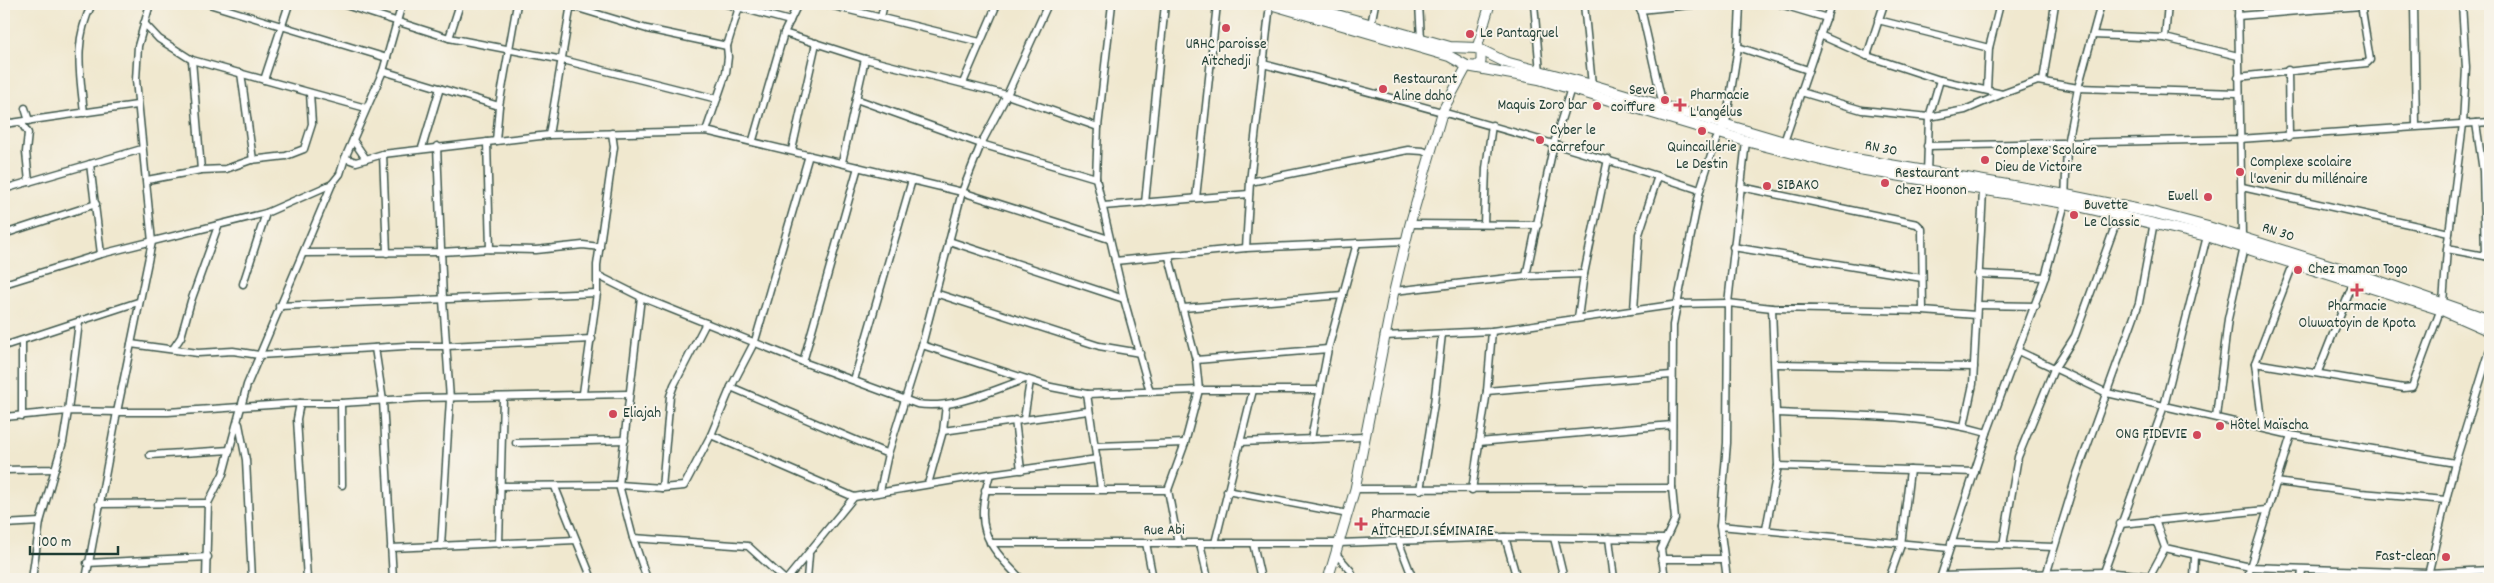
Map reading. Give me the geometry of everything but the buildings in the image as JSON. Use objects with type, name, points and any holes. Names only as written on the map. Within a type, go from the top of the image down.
[{"type":"main road","name":"RN 30","points":[[1270,4],[1448,56],[1468,66],[1539,79],[1746,141],[1853,168],[1983,191],[2065,199],[2119,215],[2207,236],[2243,242],[2294,262],[2354,281],[2490,320]]},
{"type":"main road","name":"RN 30","points":[[1298,4],[1450,47],[1477,48],[1505,62],[1726,123],[1784,142],[1855,160],[2065,199],[2155,213],[2443,306],[2490,331]]},
{"type":"street","points":[[84,113],[78,52],[80,32],[92,4]]},
{"type":"street","points":[[86,579],[87,563],[138,302],[152,242],[147,180],[137,105],[137,54],[150,4]]},
{"type":"street","points":[[209,4],[387,58]]},
{"type":"street","points":[[264,80],[289,4]]},
{"type":"street","points":[[342,4],[449,38],[563,60],[717,99]]},
{"type":"street","points":[[206,579],[208,503],[223,474],[239,420],[245,391],[279,306],[304,253],[332,184],[340,174],[345,158],[383,71],[402,4]]},
{"type":"street","points":[[449,38],[460,4]]},
{"type":"street","points":[[496,140],[499,106],[517,4]]},
{"type":"street","points":[[726,4],[740,6],[790,21]]},
{"type":"street","points":[[753,140],[784,34],[798,4]]},
{"type":"street","points":[[825,4],[980,42]]},
{"type":"street","points":[[881,17],[884,4]]},
{"type":"street","points":[[963,83],[998,4]]},
{"type":"street","points":[[880,491],[888,454],[922,345],[962,192],[981,144],[1007,95],[1048,4]]},
{"type":"street","points":[[1112,4],[1098,127],[1096,178],[1124,299],[1150,392]]},
{"type":"street","points":[[1144,203],[1165,4]]},
{"type":"street","points":[[1196,198],[1217,4]]},
{"type":"street","points":[[1246,248],[1250,182],[1270,4]]},
{"type":"street","points":[[1371,25],[1375,4]]},
{"type":"street","points":[[1419,4],[1421,39]]},
{"type":"street","points":[[1328,579],[1337,555],[1355,489],[1384,336],[1410,224],[1429,154],[1443,110],[1468,66],[1476,66],[1481,62],[1481,53],[1477,48],[1490,4]]},
{"type":"street","points":[[1534,4],[1540,72]]},
{"type":"street","points":[[1584,4],[1592,85]]},
{"type":"street","points":[[1663,106],[1640,7],[1700,4]]},
{"type":"street","points":[[1665,579],[1661,550],[1675,519],[1672,488],[1671,375],[1673,325],[1679,304],[1684,262],[1700,190],[1720,133],[1726,123],[1738,47],[1740,4]]},
{"type":"street","points":[[1780,4],[1826,18]]},
{"type":"street","points":[[1784,142],[1831,4]]},
{"type":"street","points":[[1867,56],[1884,4]]},
{"type":"street","points":[[1988,90],[1989,48],[2000,4]]},
{"type":"street","points":[[2044,81],[2055,4]]},
{"type":"street","points":[[2101,4],[2078,88],[2067,144],[2065,199],[2045,277],[2036,306],[1987,433],[1940,578],[2006,577],[2047,572],[2104,572],[2149,578],[2164,548],[2156,520]]},
{"type":"street","points":[[2165,38],[2168,4]]},
{"type":"street","points":[[2216,417],[2228,320],[2243,242],[2238,93],[2238,4]]},
{"type":"street","points":[[2414,4],[2416,126]]},
{"type":"street","points":[[2255,362],[2411,388],[2443,306],[2446,249],[2463,124],[2466,68],[2462,4]]},
{"type":"street","points":[[548,135],[563,60],[571,5],[647,29],[726,46]]},
{"type":"street","points":[[2238,16],[2301,7],[2361,5],[2370,60],[2368,63],[2288,70],[2238,77]]},
{"type":"street","points":[[706,131],[726,72],[728,57],[726,46],[740,6]]},
{"type":"street","points":[[1878,20],[1989,48]]},
{"type":"street","points":[[144,23],[159,39],[192,60],[366,108]]},
{"type":"street","points":[[784,34],[865,58],[1007,95],[1098,127]]},
{"type":"street","points":[[2093,35],[2165,38],[2238,56]]},
{"type":"street","points":[[1820,36],[1867,56],[1940,80],[2002,94]]},
{"type":"street","points":[[792,150],[816,43]]},
{"type":"street","points":[[1738,47],[1808,70]]},
{"type":"street","points":[[842,162],[865,58]]},
{"type":"street","points":[[192,60],[201,170]]},
{"type":"street","points":[[1263,64],[1492,124],[1608,159],[1700,190]]},
{"type":"street","points":[[2288,70],[2290,137]]},
{"type":"street","points":[[383,71],[499,106]]},
{"type":"street","points":[[241,73],[253,160]]},
{"type":"street","points":[[1926,173],[1929,116],[1940,80]]},
{"type":"street","points":[[1801,92],[1862,110],[1929,116],[1965,110],[2029,83],[2044,81],[2078,88],[2238,93]]},
{"type":"street","points":[[422,148],[440,88]]},
{"type":"street","points":[[1526,276],[1554,143],[1571,88]]},
{"type":"street","points":[[147,180],[201,170],[226,169],[253,160],[286,156],[304,149],[312,124],[310,93]]},
{"type":"street","points":[[856,99],[981,144],[1096,178]]},
{"type":"street","points":[[4,124],[137,105]]},
{"type":"street","points":[[25,108],[28,121],[26,152],[29,182]]},
{"type":"street","points":[[28,121],[28,132]]},
{"type":"street","points":[[1928,146],[2290,137],[2416,126],[2490,122]]},
{"type":"street","points":[[2446,249],[2488,257],[2483,171],[2476,123]]},
{"type":"street","points":[[1484,224],[1486,168],[1492,124]]},
{"type":"street","points":[[345,158],[356,162],[383,154],[422,148],[548,135],[706,131],[753,140],[962,192],[1109,238]]},
{"type":"street","points":[[583,393],[592,339],[599,276],[597,265],[614,146],[612,133]]},
{"type":"street","points":[[354,140],[366,159]]},
{"type":"street","points":[[1727,579],[1720,526],[1727,443],[1728,303],[1746,141]]},
{"type":"street","points":[[487,142],[490,249]]},
{"type":"street","points":[[438,146],[443,300],[450,399],[441,546]]},
{"type":"street","points":[[4,189],[142,149]]},
{"type":"street","points":[[1250,182],[1408,150],[1423,151],[1429,154]]},
{"type":"street","points":[[383,154],[387,253]]},
{"type":"street","points":[[500,486],[619,485],[662,488],[684,486],[711,435],[731,387],[755,341],[809,155]]},
{"type":"street","points":[[1578,318],[1584,274],[1608,159]]},
{"type":"street","points":[[90,164],[101,254]]},
{"type":"street","points":[[803,362],[858,167]]},
{"type":"street","points":[[1634,310],[1638,234],[1658,176]]},
{"type":"street","points":[[854,380],[912,180]]},
{"type":"street","points":[[4,284],[101,254],[266,213],[332,184]]},
{"type":"street","points":[[1741,187],[1917,224],[1922,229],[1923,311]]},
{"type":"street","points":[[2242,187],[2449,233]]},
{"type":"street","points":[[1964,426],[1972,396],[1983,191]]},
{"type":"street","points":[[1103,206],[1249,194]]},
{"type":"street","points":[[4,234],[96,204]]},
{"type":"street","points":[[243,284],[266,213]]},
{"type":"street","points":[[2003,545],[2018,457],[2054,369],[2075,336],[2119,215]]},
{"type":"street","points":[[2047,572],[2076,477],[2139,303],[2154,222]]},
{"type":"street","points":[[1410,224],[1538,225]]},
{"type":"street","points":[[174,349],[181,337],[191,300],[218,226]]},
{"type":"street","points":[[2104,572],[2164,406],[2207,236]]},
{"type":"street","points":[[949,241],[1124,299]]},
{"type":"street","points":[[1116,261],[1246,248],[1406,241]]},
{"type":"street","points":[[1311,439],[1328,349],[1357,243]]},
{"type":"street","points":[[304,253],[441,252],[490,249],[536,250],[582,245],[600,247]]},
{"type":"street","points":[[1733,247],[1922,278]]},
{"type":"street","points":[[1168,257],[1196,360],[1199,390],[1185,444],[1168,490],[1178,543]]},
{"type":"street","points":[[2263,428],[2255,362],[2294,262]]},
{"type":"street","points":[[1394,291],[1526,276],[1584,274]]},
{"type":"street","points":[[1978,274],[2045,277]]},
{"type":"street","points":[[599,276],[641,297],[755,341],[803,362],[905,400],[932,406],[946,405],[1028,380]]},
{"type":"street","points":[[2318,372],[2354,281]]},
{"type":"street","points":[[279,306],[597,293]]},
{"type":"street","points":[[935,293],[1098,346],[1140,353]]},
{"type":"street","points":[[1183,308],[1343,296]]},
{"type":"street","points":[[641,297],[619,485],[632,538],[647,579]]},
{"type":"street","points":[[4,346],[138,302]]},
{"type":"street","points":[[1384,336],[1492,330],[1679,304],[1728,303],[1772,308],[1923,311],[1976,315]]},
{"type":"street","points":[[1977,305],[2036,306]]},
{"type":"street","points":[[1766,529],[1778,466],[1772,308]]},
{"type":"street","points":[[32,579],[40,522],[63,442],[79,322]]},
{"type":"street","points":[[662,488],[670,396],[706,322]]},
{"type":"street","points":[[1472,490],[1487,391],[1492,330]]},
{"type":"street","points":[[1420,490],[1434,404],[1442,334]]},
{"type":"street","points":[[130,344],[198,353],[233,351],[260,354],[592,339]]},
{"type":"street","points":[[22,341],[22,416]]},
{"type":"street","points":[[922,345],[1028,380],[1087,394],[1199,390],[1319,390]]},
{"type":"street","points":[[375,348],[383,401],[393,579]]},
{"type":"street","points":[[1196,360],[1328,349]]},
{"type":"street","points":[[2428,576],[2455,463],[2490,350]]},
{"type":"street","points":[[2018,351],[2107,393],[2291,435],[2455,463]]},
{"type":"street","points":[[1775,364],[1974,366]]},
{"type":"street","points":[[1487,391],[1671,375]]},
{"type":"street","points":[[1024,419],[1028,380]]},
{"type":"street","points":[[731,387],[888,454]]},
{"type":"street","points":[[1215,543],[1253,390]]},
{"type":"street","points":[[4,417],[68,411],[168,412],[300,403],[341,404],[583,393],[630,394]]},
{"type":"street","points":[[1087,394],[1088,411],[1097,446],[1101,489]]},
{"type":"street","points":[[499,544],[504,397]]},
{"type":"street","points":[[300,403],[297,419],[307,579]]},
{"type":"street","points":[[341,404],[342,485]]},
{"type":"street","points":[[928,484],[944,430],[946,405]]},
{"type":"street","points":[[944,430],[1088,411]]},
{"type":"street","points":[[1776,414],[1921,419],[1964,426],[1987,433]]},
{"type":"street","points":[[239,420],[246,460],[252,579]]},
{"type":"street","points":[[1015,420],[1021,470]]},
{"type":"street","points":[[1479,442],[1672,425]]},
{"type":"street","points":[[711,435],[854,497],[880,491],[1097,459]]},
{"type":"street","points":[[2248,579],[2266,510],[2291,435]]},
{"type":"street","points":[[1240,442],[1364,437]]},
{"type":"street","points":[[516,444],[625,440]]},
{"type":"street","points":[[1097,446],[1185,444]]},
{"type":"street","points":[[150,455],[230,450]]},
{"type":"street","points":[[1778,466],[1975,472]]},
{"type":"street","points":[[4,470],[55,469]]},
{"type":"street","points":[[1888,579],[1901,546],[1910,470]]},
{"type":"street","points":[[990,474],[981,513],[984,531],[990,544],[1021,579]]},
{"type":"street","points":[[2276,482],[2361,493],[2446,500]]},
{"type":"street","points":[[555,487],[590,574],[590,579]]},
{"type":"street","points":[[1355,489],[1672,488]]},
{"type":"street","points":[[985,490],[1168,490]]},
{"type":"street","points":[[1227,491],[1348,514]]},
{"type":"street","points":[[632,538],[748,546],[786,579],[809,555],[854,497]]},
{"type":"street","points":[[99,504],[208,503]]},
{"type":"street","points":[[2120,524],[2266,510]]},
{"type":"street","points":[[4,524],[40,522]]},
{"type":"street","points":[[1720,526],[1766,529],[1901,546],[2003,545],[2054,547]]},
{"type":"street","points":[[1505,537],[1518,579]]},
{"type":"street","name":"Rue Abi","points":[[990,544],[1339,543],[1505,537],[1644,537],[1665,539]]},
{"type":"street","points":[[1554,538],[1564,579]]},
{"type":"street","points":[[1609,538],[1614,579]]},
{"type":"street","points":[[391,548],[576,540]]},
{"type":"street","points":[[1398,540],[1413,579]]},
{"type":"street","points":[[1200,543],[1208,579]]},
{"type":"street","points":[[1253,543],[1261,579]]},
{"type":"street","points":[[1146,544],[1153,579]]},
{"type":"street","points":[[2164,548],[2250,567],[2428,576],[2490,570],[2489,579]]},
{"type":"street","points":[[807,579],[809,555]]},
{"type":"street","points":[[1337,555],[1351,571],[1354,579]]},
{"type":"street","points":[[2194,579],[2195,555]]},
{"type":"street","points":[[87,563],[208,557]]},
{"type":"street","points":[[1661,559],[1724,559]]},
{"type":"street","points":[[2301,579],[2302,570]]},
{"type":"street","points":[[2356,579],[2357,571]]},
{"type":"place","name":"URHC paroisse Aïtchedji","points":[[1226,28]]},
{"type":"place","name":"Le Pantagruel","points":[[1470,34]]},
{"type":"place","name":"Restaurant Aline daho","points":[[1383,89]]},
{"type":"place","name":"Seve coiffure","points":[[1665,100]]},
{"type":"place","name":"Pharmacie L'angélus","points":[[1680,105]]},
{"type":"place","name":"Maquis Zoro bar","points":[[1597,106]]},
{"type":"place","name":"Quincaillerie Le Destin","points":[[1702,131]]},
{"type":"place","name":"Cyber le carrefour","points":[[1540,140]]},
{"type":"place","name":"Complexe Scolaire Dieu de Victoire","points":[[1985,160]]},
{"type":"place","name":"Complexe scolaire l'avenir du millénaire","points":[[2240,172]]},
{"type":"place","name":"Restaurant Chez Hoonon","points":[[1885,183]]},
{"type":"place","name":"SIBAKO","points":[[1767,186]]},
{"type":"place","name":"Ewell","points":[[2208,197]]},
{"type":"place","name":"Buvette Le Classic","points":[[2074,215]]},
{"type":"place","name":"Chez maman Togo","points":[[2298,270]]},
{"type":"place","name":"Pharmacie Oluwatoyin de Kpota","points":[[2357,290]]},
{"type":"place","name":"Eliajah","points":[[613,414]]},
{"type":"place","name":"Hôtel Maïscha","points":[[2220,426]]},
{"type":"place","name":"ONG FIDEVIE","points":[[2197,435]]},
{"type":"place","name":"Pharmacie AÏTCHEDJI SÉMINAIRE","points":[[1361,524]]},
{"type":"place","name":"Fast-clean","points":[[2446,557]]}]
